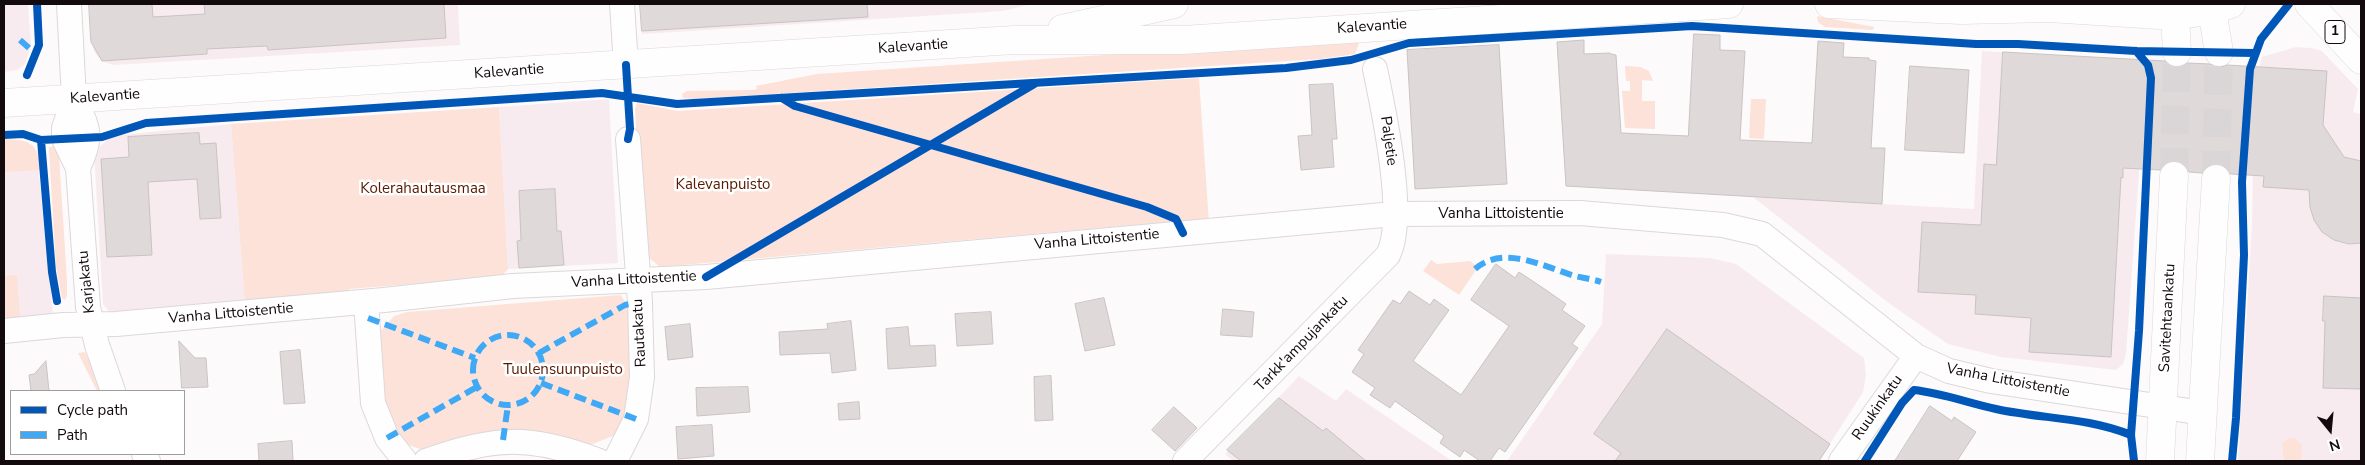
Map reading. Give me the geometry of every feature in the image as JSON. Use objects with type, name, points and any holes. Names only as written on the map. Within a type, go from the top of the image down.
[{"type":"main road","name":"Kalevantie","points":[[1014,40],[1174,4]]},
{"type":"main road","name":"Kalevantie","points":[[4,103],[1014,40],[1183,40],[1405,14],[1729,4]]},
{"type":"main road","points":[[1829,4],[1961,10],[2049,8],[2174,10],[2218,6],[2219,52]]},
{"type":"main road","name":"1","points":[[2310,4],[2361,42]]},
{"type":"main road","name":"1","points":[[2310,4],[2361,60]]},
{"type":"main road","points":[[2174,10],[2177,52]]},
{"type":"main road","name":"Savitehtaankatu","points":[[2160,461],[2174,176]]},
{"type":"main road","points":[[2200,461],[2216,178]]},
{"type":"street","name":"Karjakatu","points":[[69,4],[74,99],[64,128],[64,139],[78,168],[84,281],[92,324],[103,366],[113,390]]},
{"type":"street","points":[[622,4],[626,64]]},
{"type":"street","name":"Paljetie","points":[[1375,69],[1391,153],[1394,214]]},
{"type":"street","name":"Rautakatu","points":[[616,461],[633,428],[640,404],[642,377],[638,281],[628,139]]},
{"type":"street","name":"Vanha Littoistentie","points":[[4,331],[116,324],[366,302],[513,286],[706,277],[1394,214],[1580,214],[1723,224],[1751,230],[1775,244],[1916,356],[1949,371],[1991,381],[2203,413]]},
{"type":"street","name":"Tarkk'ampujankatu","points":[[1185,461],[1388,255],[1393,245],[1394,214]]},
{"type":"street","points":[[366,302],[373,403],[387,438],[405,461]]},
{"type":"street","name":"Ruukinkatu","points":[[1841,461],[1916,356]]},
{"type":"street","points":[[426,461],[476,445],[503,440],[542,452],[599,461]]},
{"type":"shaded area","points":[[4,4],[28,4],[31,46],[25,64],[17,70],[4,72]]},
{"type":"shaded area","points":[[89,4],[458,4],[460,45],[113,65],[102,61],[94,52]]},
{"type":"shaded area","points":[[640,4],[1032,4],[1003,11],[642,34]]},
{"type":"shaded area","points":[[2296,47],[2322,51],[2358,89],[2353,112],[2361,114],[2361,461],[2238,461],[2252,224],[2254,84],[2262,57]]},
{"type":"shaded area","points":[[1982,51],[2135,60],[2146,75],[2126,354],[2123,364],[2116,370],[2001,357],[1948,344],[1890,304],[1753,197],[1974,209]]},
{"type":"shaded area","points":[[609,99],[618,263],[508,269],[499,107]]},
{"type":"shaded area","points":[[231,124],[245,305],[111,314],[103,304],[94,152],[108,139],[120,135]]},
{"type":"shaded area","points":[[4,141],[37,155],[53,314],[19,320],[4,279]]},
{"type":"shaded area","points":[[1606,254],[1710,258],[1736,264],[1864,358],[1866,375],[1863,392],[1819,461],[1507,461],[1602,324]]},
{"type":"shaded area","points":[[1299,376],[1336,401],[1346,389],[1452,461],[1233,461],[1225,454]]},
{"type":"green space","points":[[1817,16],[1874,27],[1873,30],[1825,27],[1818,22]]},
{"type":"green space","points":[[1361,38],[1355,54],[1320,59],[695,99],[683,98],[682,94],[687,91],[752,90],[757,89],[756,86],[817,74]]},
{"type":"green space","points":[[1625,66],[1640,67],[1649,71],[1653,81],[1642,80],[1642,101],[1655,101],[1655,129],[1625,128],[1622,91],[1630,91],[1630,81],[1626,81]]},
{"type":"green space","name":"Kalevanpuisto","points":[[1199,78],[1209,223],[1190,220],[660,267],[643,253],[635,109],[637,103],[678,111]]},
{"type":"green space","points":[[1751,99],[1766,99],[1764,139],[1749,138]]},
{"type":"green space","name":"Kolerahautausmaa","points":[[499,107],[508,269],[501,277],[349,289],[349,296],[245,305],[231,124]]},
{"type":"green space","points":[[4,139],[20,140],[31,144],[38,153],[41,170],[4,172]]},
{"type":"green space","points":[[55,146],[59,155],[67,281],[67,296],[65,300],[62,298],[56,267],[49,150],[49,147]]},
{"type":"green space","points":[[1431,260],[1437,264],[1470,261],[1478,267],[1459,295],[1423,271]]},
{"type":"green space","points":[[17,275],[20,318],[4,322],[4,276]]},
{"type":"green space","name":"Tuulensuunpuisto","points":[[621,295],[629,309],[634,386],[627,418],[613,436],[585,447],[420,449],[406,444],[386,419],[377,335],[394,316],[407,312]]},
{"type":"green space","points":[[85,352],[103,390],[96,390],[78,353]]},
{"type":"green space","points":[[2295,438],[2302,445],[2301,461],[2284,461],[2282,444],[2287,439]]},
{"type":"building","points":[[89,4],[152,4],[153,17],[205,14],[204,4],[444,4],[446,38],[268,50],[267,46],[207,49],[207,54],[102,61],[91,42]]},
{"type":"building","points":[[640,4],[867,4],[868,17],[642,31]]},
{"type":"building","points":[[1694,34],[1720,35],[1720,50],[1745,51],[1740,140],[1812,143],[1818,41],[1844,43],[1843,57],[1869,58],[1869,60],[1876,61],[1871,148],[1885,148],[1882,204],[1566,186],[1557,42],[1584,40],[1584,54],[1610,53],[1616,55],[1621,133],[1688,136]]},
{"type":"building","points":[[1499,45],[1507,184],[1415,189],[1407,50]]},
{"type":"building","points":[[2003,52],[2165,61],[2177,68],[2188,63],[2210,64],[2221,67],[2227,65],[2327,71],[2323,125],[2344,157],[2361,161],[2361,243],[2349,244],[2334,240],[2322,232],[2314,220],[2310,207],[2309,190],[2263,187],[2264,176],[2231,174],[2225,166],[2217,163],[2209,165],[2202,173],[2189,172],[2183,163],[2175,160],[2166,162],[2160,170],[2123,168],[2111,357],[2029,352],[2031,318],[1975,314],[1976,295],[1918,292],[1922,222],[1981,225],[1984,164],[1996,165]]},
{"type":"building","points":[[1910,66],[1969,70],[1964,153],[1905,150]]},
{"type":"building","points":[[1333,84],[1337,139],[1332,139],[1334,167],[1301,170],[1298,136],[1312,135],[1309,85]]},
{"type":"building","points":[[199,133],[200,144],[216,143],[221,218],[200,219],[197,179],[148,182],[152,255],[107,257],[101,159],[129,157],[128,137]]},
{"type":"building","points":[[555,189],[557,231],[561,231],[564,265],[519,268],[517,241],[521,240],[519,191]]},
{"type":"building","points":[[1496,264],[1515,278],[1519,272],[1546,290],[1566,304],[1562,310],[1585,326],[1572,344],[1578,348],[1505,452],[1499,448],[1490,461],[1480,461],[1464,450],[1460,457],[1440,443],[1444,436],[1395,401],[1390,408],[1370,395],[1375,388],[1352,372],[1364,354],[1358,350],[1393,300],[1400,304],[1409,291],[1430,305],[1434,299],[1449,310],[1413,361],[1461,395],[1509,326],[1471,300]]},
{"type":"building","points":[[2324,296],[2361,298],[2361,389],[2323,388]]},
{"type":"building","points":[[1104,298],[1115,345],[1085,351],[1075,304]]},
{"type":"building","points":[[1223,309],[1254,312],[1252,337],[1221,335]]},
{"type":"building","points":[[991,312],[993,344],[957,346],[955,314]]},
{"type":"building","points":[[851,321],[856,370],[832,373],[830,353],[780,355],[779,332],[828,329],[827,324]]},
{"type":"building","points":[[690,324],[693,357],[668,360],[665,327]]},
{"type":"building","points":[[908,327],[910,346],[935,345],[936,366],[888,369],[886,329]]},
{"type":"building","points":[[1667,329],[1830,444],[1819,461],[1615,461],[1621,453],[1594,434]]},
{"type":"building","points":[[179,341],[195,358],[206,358],[208,387],[182,388]]},
{"type":"building","points":[[300,350],[305,403],[284,404],[280,352]]},
{"type":"building","points":[[46,361],[49,390],[31,390],[29,375],[34,374]]},
{"type":"building","points":[[1051,376],[1053,420],[1035,421],[1034,377]]},
{"type":"building","points":[[748,387],[750,412],[697,416],[696,388]]},
{"type":"building","points":[[1279,398],[1323,431],[1326,428],[1366,461],[1241,461],[1227,450]]},
{"type":"building","points":[[859,402],[860,419],[839,420],[838,404]]},
{"type":"building","points":[[1930,406],[1952,421],[1954,417],[1976,432],[1957,461],[1895,461]]},
{"type":"building","points":[[1174,407],[1197,428],[1175,451],[1152,430]]},
{"type":"building","points":[[712,425],[714,456],[678,459],[676,427]]},
{"type":"building","points":[[292,441],[293,461],[259,461],[258,444]]},
{"type":"tunnel","points":[[2174,176],[2177,52]]},
{"type":"tunnel","points":[[2216,179],[2219,52]]},
{"type":"marked path","points":[[20,40],[37,55]]},
{"type":"marked path","points":[[1475,269],[1486,262],[1498,258],[1511,258],[1537,263],[1575,276],[1601,282]]},
{"type":"marked path","points":[[539,353],[625,305],[640,302]]},
{"type":"marked path","points":[[368,318],[475,358]]},
{"type":"marked path","points":[[515,335],[528,341],[537,350],[541,356],[543,370],[541,384],[533,395],[522,403],[501,405],[494,403],[483,395],[475,384],[473,363],[475,356],[483,345],[494,337],[515,335]]},
{"type":"marked path","points":[[541,383],[636,419]]},
{"type":"marked path","points":[[387,438],[477,387]]},
{"type":"marked path","points":[[503,440],[508,405]]},
{"type":"cycle path","points":[[27,75],[39,45],[37,4]]},
{"type":"cycle path","points":[[2232,461],[2244,255],[2242,182],[2250,69],[2261,39],[2289,4]]},
{"type":"cycle path","points":[[4,135],[23,134],[41,140],[102,137],[146,123],[602,93],[677,104],[1286,68],[1351,60],[1409,43],[1692,26],[1976,44],[2018,44],[2136,51],[2254,53]]},
{"type":"cycle path","points":[[2134,461],[2131,435],[2139,331],[2151,78],[2148,65],[2136,51]]},
{"type":"cycle path","points":[[626,65],[630,129],[628,139]]},
{"type":"cycle path","points":[[706,277],[1036,83]]},
{"type":"cycle path","points":[[782,98],[795,106],[1147,207],[1176,219],[1183,233]]},
{"type":"cycle path","points":[[41,140],[52,272],[57,301]]},
{"type":"cycle path","points":[[1865,461],[1902,403],[1914,390],[1935,393],[1986,407],[2098,425],[2131,435]]}]
